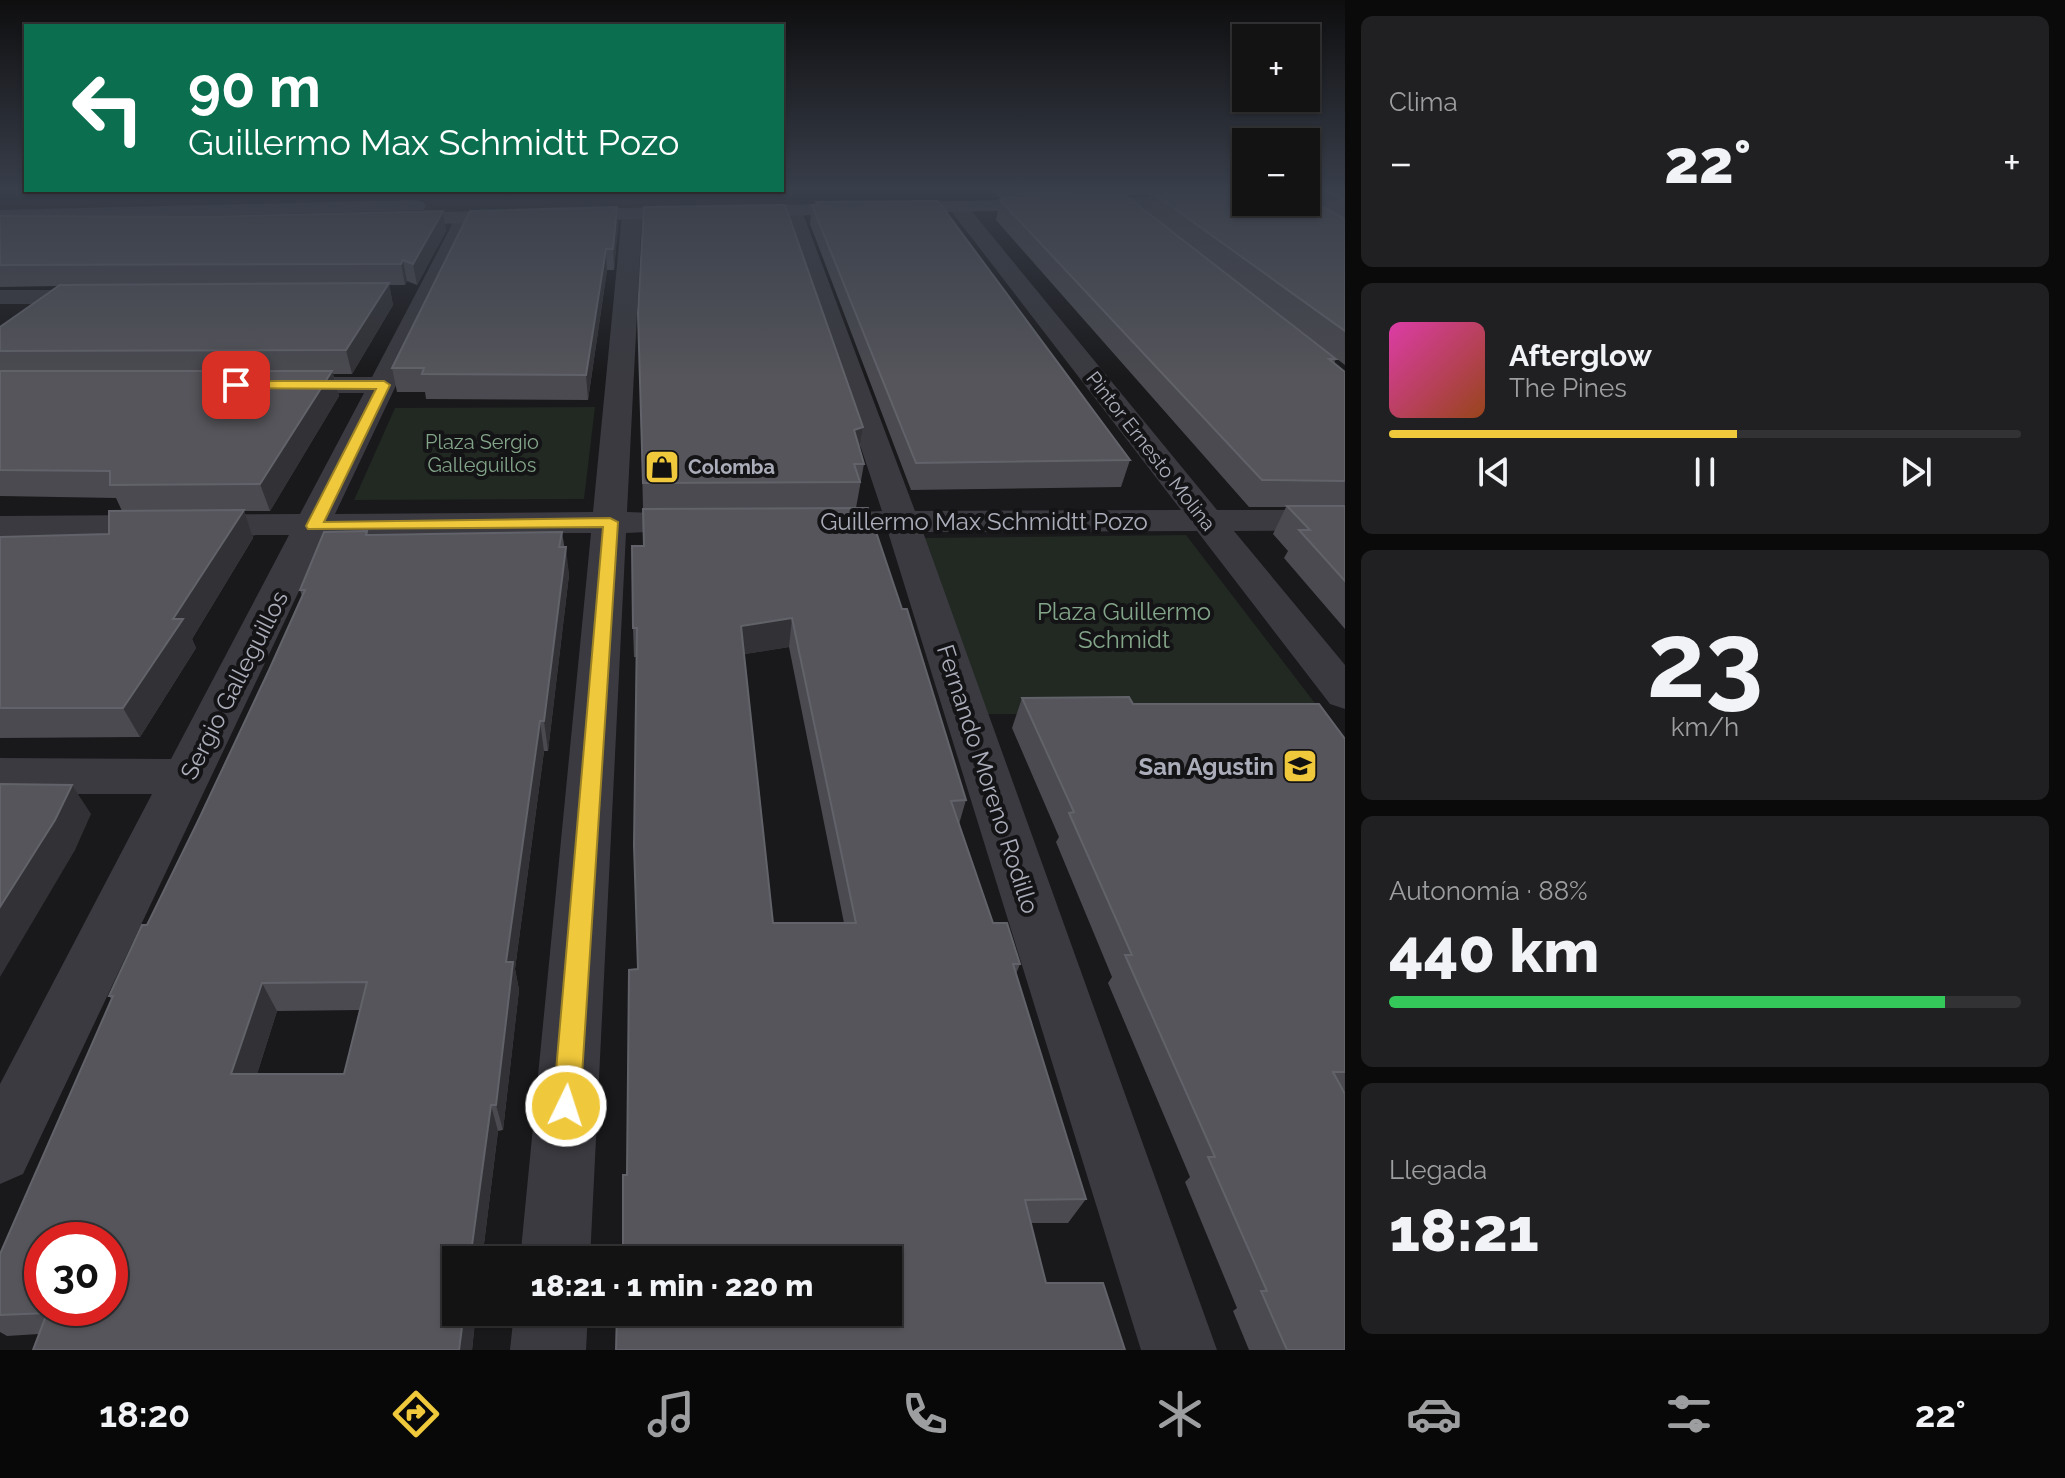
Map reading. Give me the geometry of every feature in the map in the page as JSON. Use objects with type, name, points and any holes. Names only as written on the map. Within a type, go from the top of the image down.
[{"type":"street","name":"Sergio Galleguillos","points":[[0,1151],[384,385],[411,295],[441,252]]},
{"type":"street","points":[[556,1246],[629,252]]},
{"type":"street","name":"Fernando Moreno Rodillo","points":[[807,252],[902,521],[1179,1350]]},
{"type":"street","name":"Pintor Ernesto Molina","points":[[994,252],[1345,694]]},
{"type":"street","points":[[0,297],[119,297]]},
{"type":"street","points":[[246,385],[384,385]]},
{"type":"street","name":"Guillermo Max Schmidtt Pozo","points":[[779,522],[1345,520]]},
{"type":"street","points":[[0,526],[733,522]]},
{"type":"street","points":[[0,776],[187,777]]},
{"type":"street","points":[[548,1350],[550,1326]]},
{"type":"green space","name":"Plaza Sergio Galleguillos","points":[[595,407],[584,499],[354,500],[395,408]]},
{"type":"green space","name":"Plaza Guillermo Schmidt","points":[[1186,535],[1324,715],[981,714],[925,538]]},
{"type":"building","points":[[0,252],[420,252],[413,264],[403,260],[401,264],[0,265]]},
{"type":"building","points":[[450,252],[606,252],[586,375],[422,374],[424,368],[392,368]]},
{"type":"building","points":[[641,252],[802,252],[863,427],[854,430],[864,464],[854,464],[860,482],[643,483],[638,313]]},
{"type":"building","points":[[831,252],[976,252],[1130,460],[916,463]]},
{"type":"building","points":[[1049,252],[1198,252],[1336,359],[1329,359],[1345,372],[1345,481],[1262,480]]},
{"type":"building","points":[[1235,252],[1345,252],[1345,331]]},
{"type":"building","points":[[389,283],[346,350],[0,351],[0,327],[60,285]]},
{"type":"building","points":[[0,371],[332,371],[260,484],[110,485],[110,471],[0,470]]},
{"type":"building","points":[[1287,506],[1345,506],[1345,581],[1299,530],[1310,530]]},
{"type":"building","points":[[868,508],[902,609],[907,609],[966,800],[951,801],[993,923],[1007,923],[1020,964],[1013,964],[1086,1199],[1025,1200],[1046,1283],[1103,1283],[1125,1350],[616,1350],[617,1326],[902,1326],[902,1246],[623,1246],[623,1175],[627,1175],[629,970],[638,969],[634,845],[637,628],[633,628],[632,546],[644,546],[643,509]],"holes":[[[792,618],[856,923],[773,923],[741,626]]]},
{"type":"building","points":[[244,510],[173,619],[183,619],[123,708],[0,708],[0,537],[109,534],[109,511]]},
{"type":"building","points":[[367,531],[366,535],[562,532],[559,547],[566,547],[544,721],[540,721],[506,962],[513,962],[496,1105],[491,1105],[472,1246],[442,1246],[442,1326],[462,1326],[459,1350],[33,1350],[42,1326],[128,1326],[128,1222],[24,1222],[24,1314],[0,1315],[0,1254],[113,996],[109,996],[142,925],[147,925],[269,670],[305,590],[300,590],[324,532]],"holes":[[[367,982],[344,1074],[231,1074],[262,983]]]},
{"type":"building","points":[[1129,697],[1133,704],[1319,704],[1345,739],[1345,1072],[1333,1072],[1345,1094],[1345,1350],[1287,1350],[1261,1291],[1267,1291],[1208,1157],[1215,1157],[1125,955],[1132,955],[1069,813],[1074,812],[1022,698]]},
{"type":"building","points":[[0,784],[72,785],[55,820],[0,907]]},
{"type":"place","name":"Colomba","points":[[662,467]]},
{"type":"place","name":"San Agustin","points":[[1300,766]]},
{"type":"route","points":[[236,385],[384,385],[314,526],[610,522],[566,1106]]}]
